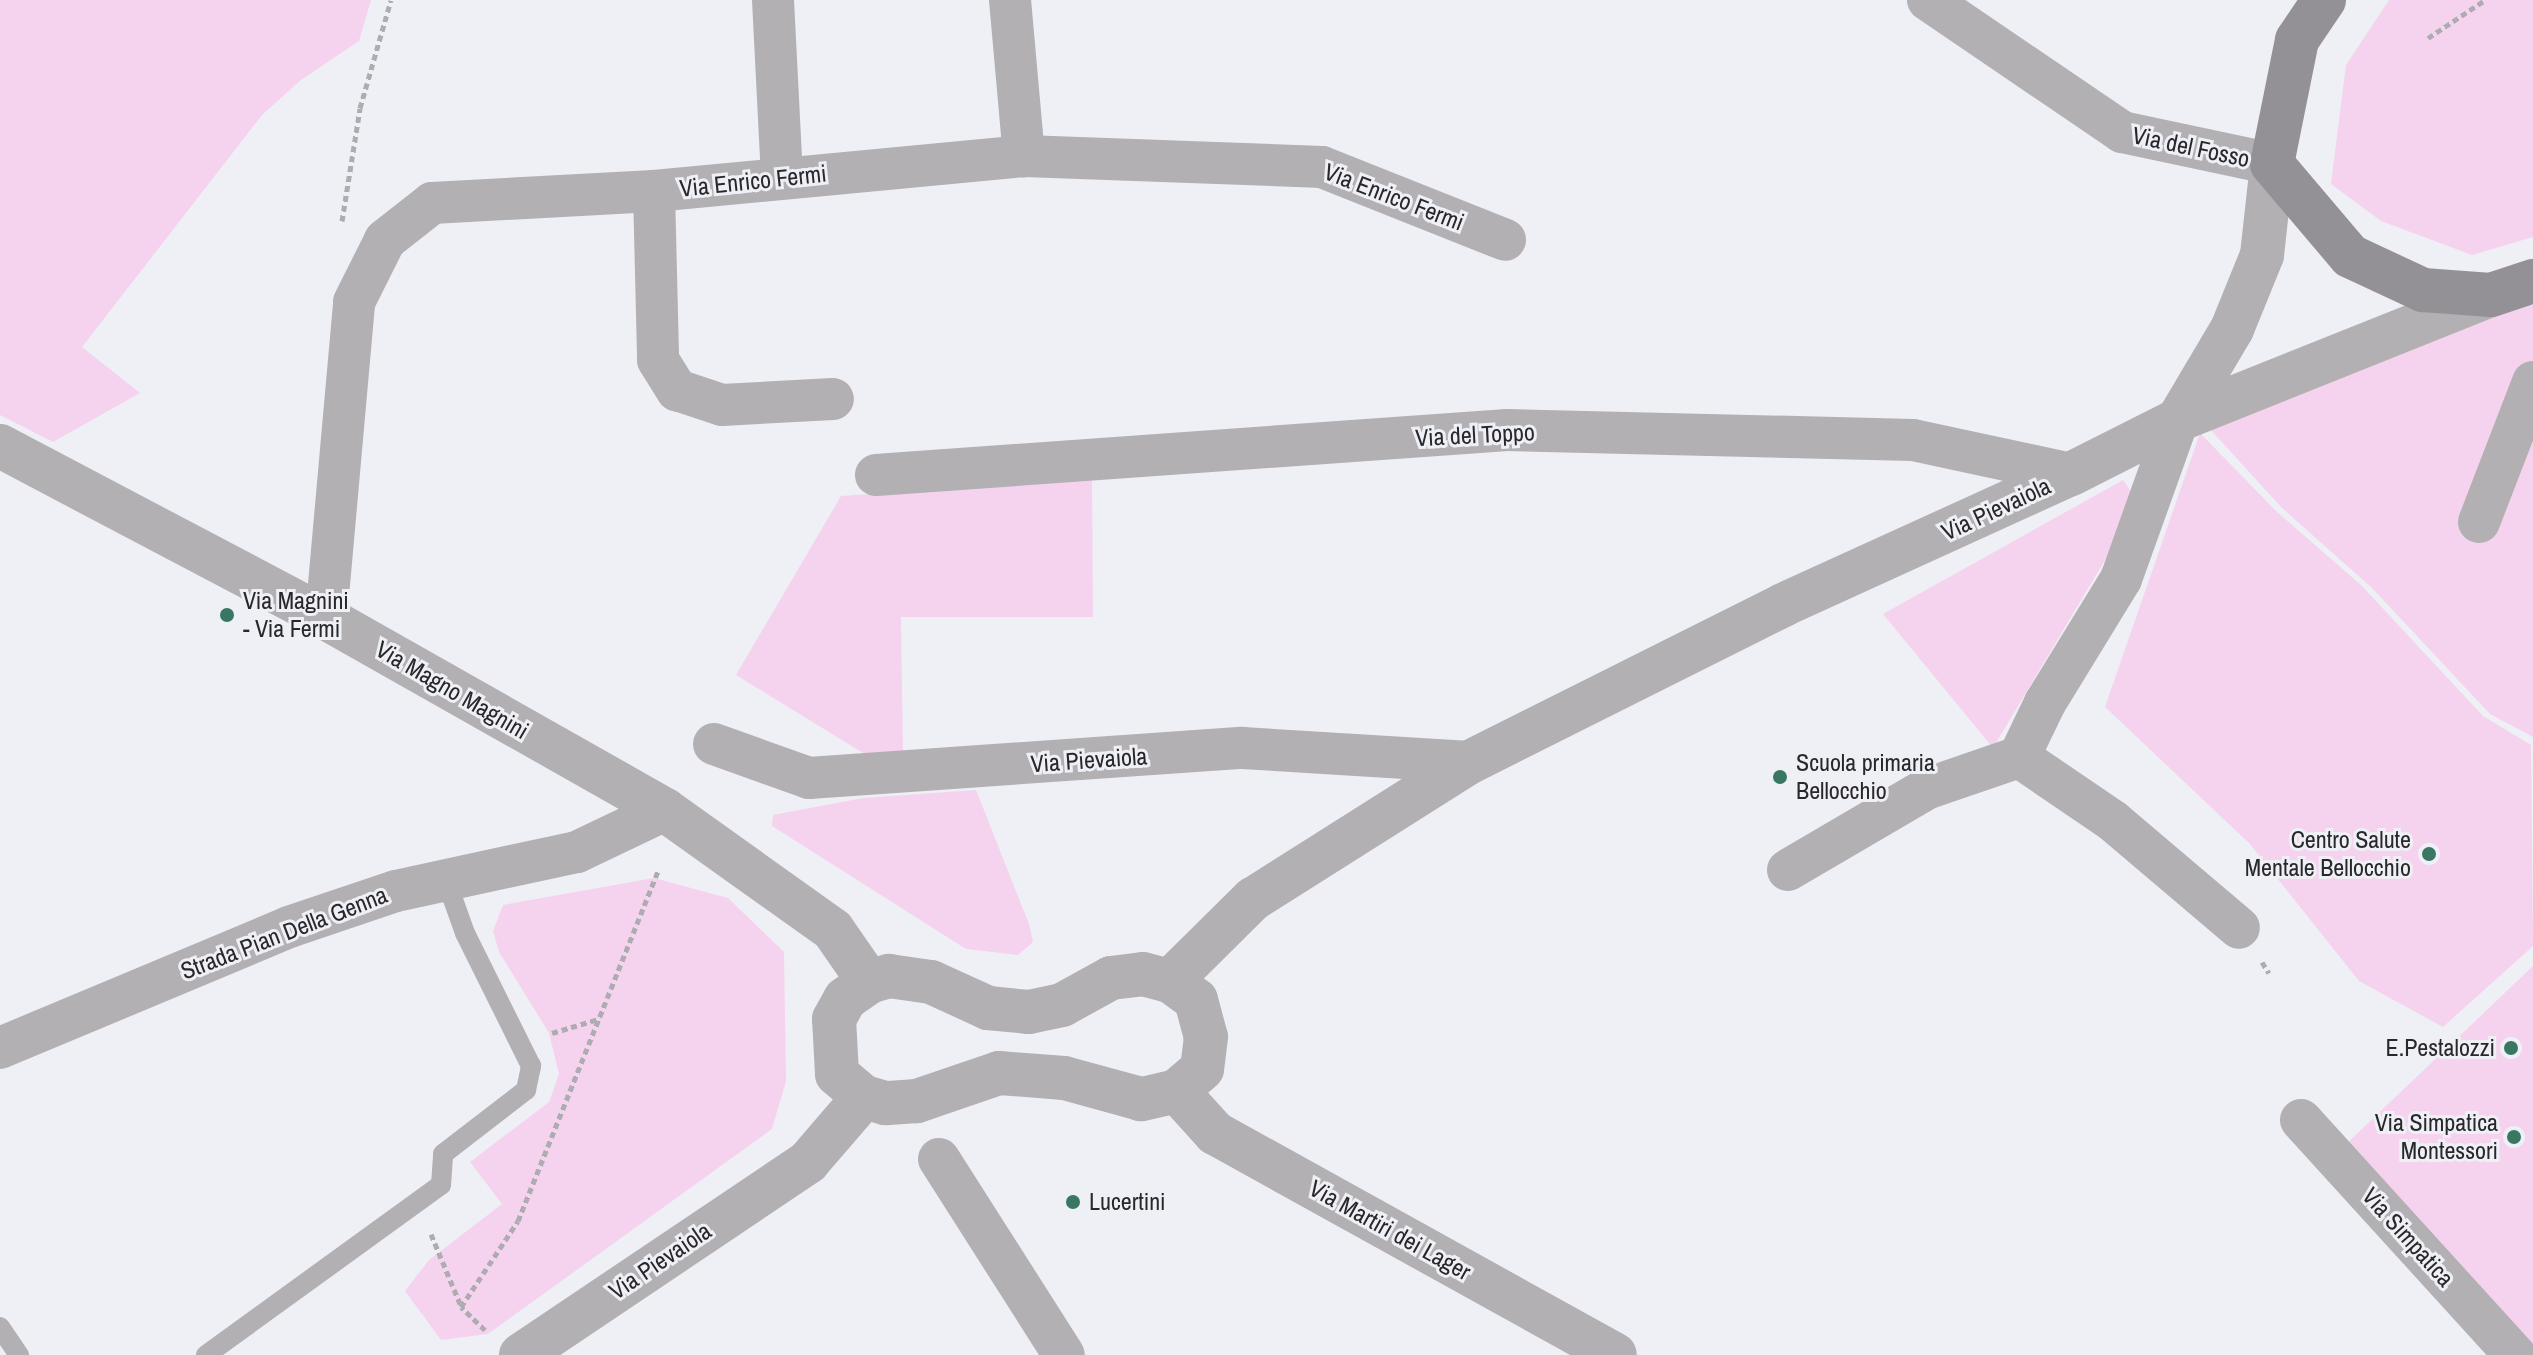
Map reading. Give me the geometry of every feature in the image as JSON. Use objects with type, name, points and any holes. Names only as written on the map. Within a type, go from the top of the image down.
[{"type":"main road","name":"Via del Fosso","points":[[2272,164],[2297,40],[2324,0]]},
{"type":"main road","points":[[2272,164],[2350,256],[2423,290],[2519,289]]},
{"type":"street","points":[[773,0],[782,178]]},
{"type":"street","points":[[1010,0],[1024,156]]},
{"type":"street","name":"Via del Fosso","points":[[1928,0],[2122,132],[2178,148],[2272,164]]},
{"type":"street","name":"Via Enrico Fermi","points":[[326,618],[354,302],[385,240],[432,203],[654,191],[1024,156],[1322,167],[1505,240]]},
{"type":"street","points":[[1788,870],[1926,789],[2019,757],[2045,703],[2121,579],[2178,420],[2232,329],[2262,255],[2272,164]]},
{"type":"street","points":[[654,191],[658,360],[677,390],[722,405],[833,399]]},
{"type":"street","name":"Via Pievaiola","points":[[1170,981],[1253,899],[1470,762],[1783,605],[2071,474],[2178,420],[2519,289]]},
{"type":"street","points":[[2479,522],[2524,430],[2533,382]]},
{"type":"street","name":"Via del Toppo","points":[[876,475],[1507,430],[1913,440],[2071,474]]},
{"type":"street","name":"Via Magno Magnini","points":[[0,446],[326,618],[665,810],[833,930],[869,982]]},
{"type":"street","name":"Via Pievaiola","points":[[714,744],[809,778],[1242,748],[1470,762]]},
{"type":"street","points":[[2019,757],[2113,821],[2239,928]]},
{"type":"street","name":"Strada Pian Della Genna","points":[[0,1048],[289,927],[396,891],[577,852],[665,810]]},
{"type":"street","points":[[1143,974],[1170,981],[1196,1000],[1206,1037],[1202,1069],[1177,1091],[1141,1099],[1064,1078],[999,1073],[917,1101],[885,1103],[864,1097],[837,1074],[832,1043],[834,1019],[845,999],[869,982],[889,976],[931,982],[988,1008],[1029,1012],[1062,1005],[1111,978],[1143,974]]},
{"type":"street","name":"Via Martiri dei Lager","points":[[1177,1091],[1215,1133],[1615,1355]]},
{"type":"street","name":"Via Pievaiola","points":[[507,1348],[808,1162],[864,1097]]},
{"type":"street","name":"Via Simpatica","points":[[2301,1120],[2515,1355]]},
{"type":"street","points":[[939,1159],[1064,1355]]},
{"type":"lane","points":[[206,1355],[411,1203],[441,1185],[443,1154],[526,1090],[531,1066],[465,933],[446,880]]},
{"type":"lane","points":[[0,1327],[19,1355]]},
{"type":"path","points":[[373,264],[341,223],[360,108],[391,0]]},
{"type":"path","points":[[2428,38],[2485,0]]},
{"type":"path","points":[[461,1307],[518,1221],[659,869]]},
{"type":"path","points":[[523,1049],[549,1033],[598,1019]]},
{"type":"path","points":[[411,1203],[441,1250],[461,1307],[507,1348]]},
{"type":"shaded area","points":[[0,0],[371,0],[359,41],[301,80],[262,115],[82,347],[140,393],[53,442],[0,415]]},
{"type":"shaded area","points":[[2389,0],[2533,0],[2533,237],[2472,255],[2381,221],[2331,184],[2346,65]]},
{"type":"shaded area","points":[[2520,295],[2533,305],[2533,737],[2490,714],[2372,588],[2282,508],[2209,428]]},
{"type":"shaded area","points":[[2200,433],[2276,511],[2361,585],[2483,716],[2531,745],[2533,946],[2443,1027],[2359,981],[2250,844],[2105,707]]},
{"type":"shaded area","points":[[1092,478],[1093,617],[901,617],[903,753],[863,753],[736,675],[841,496]]},
{"type":"shaded area","points":[[2123,480],[2139,503],[1993,748],[1883,614]]},
{"type":"shaded area","points":[[976,790],[1029,924],[1033,942],[1018,955],[966,949],[772,826],[773,815],[863,798]]},
{"type":"shaded area","points":[[654,878],[728,898],[784,952],[786,1081],[772,1129],[488,1334],[441,1340],[405,1291],[429,1260],[502,1204],[470,1162],[549,1102],[559,1074],[549,1033],[499,952],[493,931],[503,905]]},
{"type":"shaded area","points":[[2533,966],[2533,1352],[2343,1147]]},
{"type":"place","name":"Via Magnini - Via Fermi","points":[[227,615]]},
{"type":"place","name":"Scuola primaria Bellocchio","points":[[1780,777]]},
{"type":"place","name":"Centro Salute Mentale Bellocchio","points":[[2429,854]]},
{"type":"place","name":"E.Pestalozzi","points":[[2511,1048]]},
{"type":"place","name":"Via Simpatica Montessori","points":[[2514,1137]]},
{"type":"place","name":"Lucertini","points":[[1073,1202]]}]
